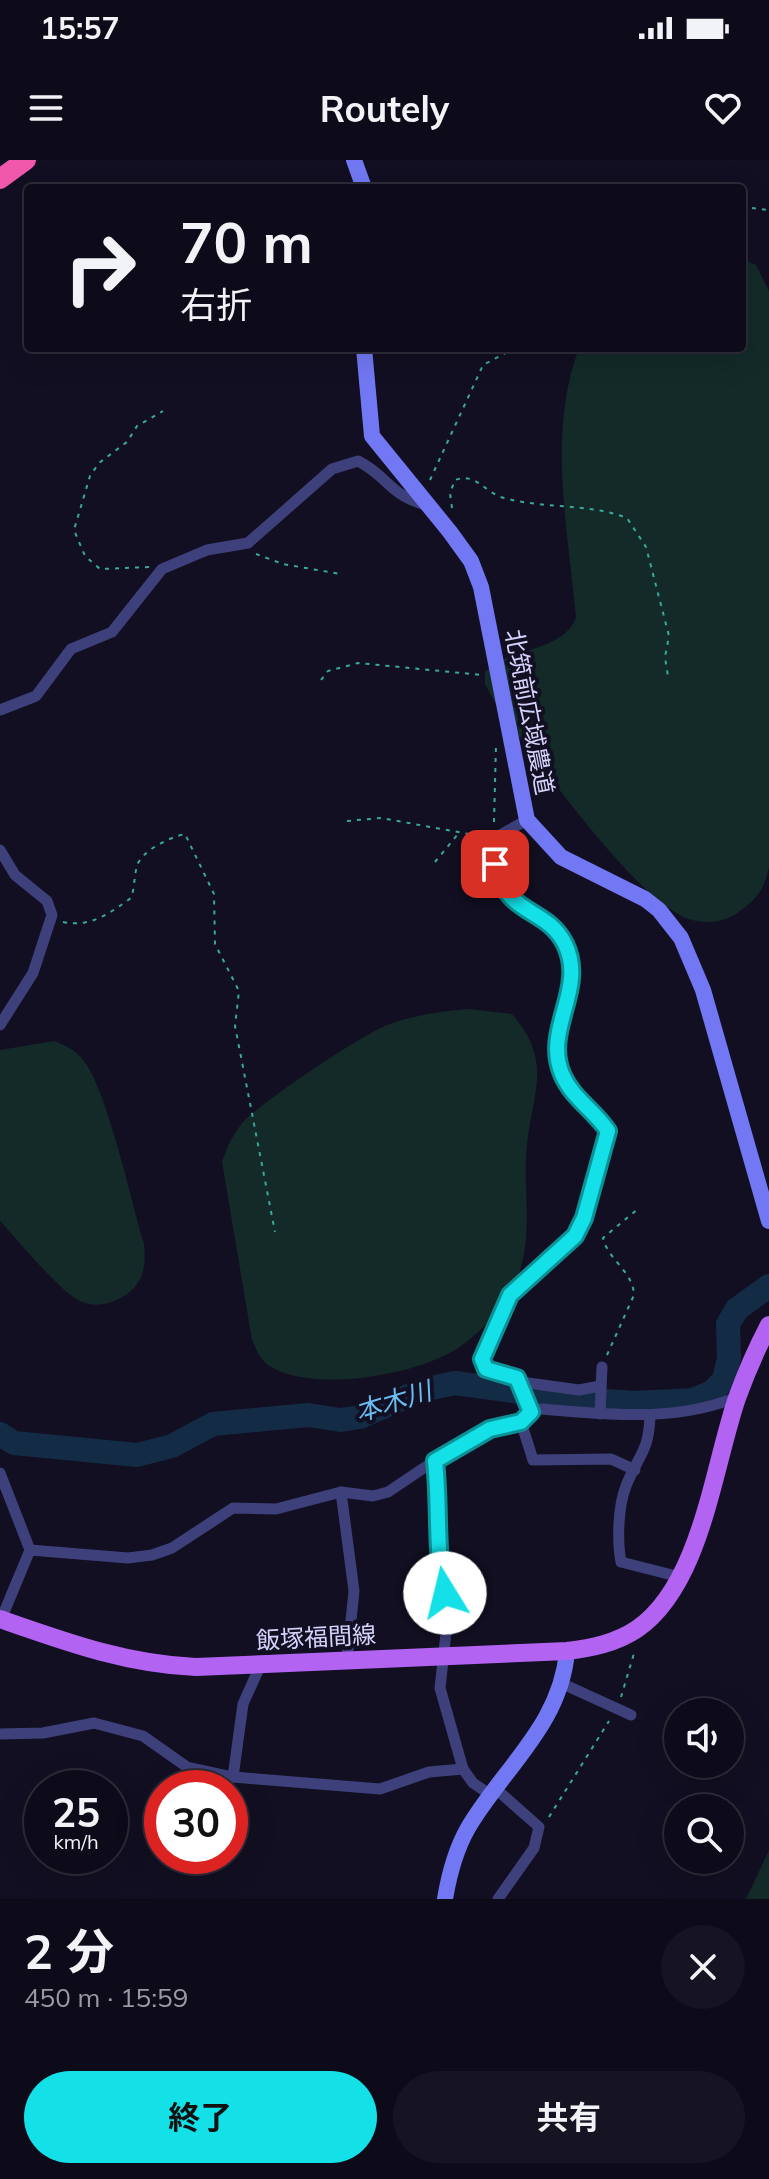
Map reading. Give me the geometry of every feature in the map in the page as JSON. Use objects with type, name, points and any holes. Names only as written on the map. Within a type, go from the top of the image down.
[{"type":"highway","points":[[0,179],[26,160]]},
{"type":"main road","name":"飯塚福間線","points":[[0,1620],[135,1662],[196,1667],[567,1651],[606,1644],[637,1629],[668,1599],[680,1577],[737,1397],[769,1325]]},
{"type":"street","points":[[354,160],[363,184]]},
{"type":"street","name":"北筑前広域農道","points":[[364,352],[372,436],[471,561],[481,587],[527,820],[561,857],[645,899],[671,923],[681,938],[703,990],[769,1221]]},
{"type":"street","points":[[0,710],[36,696],[71,649],[112,632],[162,569],[207,550],[247,543],[332,469],[358,461],[369,467],[402,499],[422,500]]},
{"type":"street","points":[[527,820],[493,839],[497,878],[509,900],[542,920],[565,944],[572,976],[569,1001],[557,1036],[561,1072],[568,1087],[608,1131],[584,1218],[575,1236],[510,1295],[491,1332],[482,1359],[486,1369],[521,1382],[531,1412]]},
{"type":"street","points":[[0,850],[15,875],[47,901],[52,915],[33,973],[0,1025]]},
{"type":"street","points":[[600,1414],[602,1367]]},
{"type":"street","points":[[521,1382],[579,1390],[600,1386]]},
{"type":"street","points":[[30,1550],[128,1558],[152,1555],[172,1548],[233,1508],[276,1509],[341,1492],[373,1496],[388,1492],[490,1429],[521,1422],[531,1412],[541,1409],[650,1415],[692,1412],[737,1397]]},
{"type":"street","points":[[650,1415],[649,1442],[625,1487],[618,1549],[621,1562],[680,1577]]},
{"type":"street","points":[[521,1422],[533,1460],[611,1459],[635,1470]]},
{"type":"street","points":[[435,1461],[441,1518],[438,1564],[447,1624],[440,1688],[463,1769],[473,1783],[493,1792],[539,1827],[534,1848],[498,1899]]},
{"type":"street","points":[[0,1473],[30,1550],[0,1620]]},
{"type":"street","points":[[341,1492],[347,1515],[354,1591],[347,1660]]},
{"type":"street","points":[[445,1899],[467,1829],[536,1736],[563,1684],[567,1651]]},
{"type":"street","points":[[234,1770],[243,1704],[261,1664]]},
{"type":"street","points":[[563,1684],[631,1715]]},
{"type":"street","points":[[0,1734],[43,1733],[94,1723],[143,1736],[187,1767],[201,1770]]},
{"type":"street","points":[[248,1778],[380,1789],[429,1772],[463,1769]]},
{"type":"path","points":[[746,207],[769,210]]},
{"type":"path","points":[[422,500],[483,365],[507,352]]},
{"type":"path","points":[[162,569],[100,569],[85,556],[74,530],[90,476],[99,463],[127,442],[137,426],[163,411]]},
{"type":"path","points":[[452,511],[450,493],[455,480],[464,477],[473,478],[500,497],[627,518],[646,547],[669,636],[665,657],[668,677]]},
{"type":"path","points":[[247,543],[257,555],[283,564],[340,574]]},
{"type":"path","points":[[321,680],[328,671],[369,662],[411,671],[499,676]]},
{"type":"path","points":[[347,821],[381,818],[493,839],[498,788],[494,750],[509,735]]},
{"type":"path","points":[[435,862],[459,833]]},
{"type":"path","points":[[52,915],[66,924],[85,924],[110,914],[131,898],[137,864],[143,857],[174,836],[185,834],[214,894],[215,944],[239,991],[235,1026],[275,1232]]},
{"type":"path","points":[[602,1367],[634,1295],[634,1284],[605,1246],[603,1238],[639,1208]]},
{"type":"path","points":[[539,1827],[578,1775],[617,1708],[634,1661],[637,1629]]},
{"type":"green space","points":[[746,261],[756,265],[769,291],[769,867],[762,889],[749,904],[731,917],[719,921],[689,919],[642,885],[563,794],[500,712],[485,684],[485,672],[496,664],[560,637],[576,618],[562,482],[564,414],[569,380],[578,352],[746,352]]},
{"type":"green space","points":[[469,1009],[512,1014],[525,1031],[536,1062],[536,1092],[527,1145],[524,1253],[508,1297],[472,1338],[455,1350],[415,1367],[365,1377],[314,1379],[269,1366],[252,1340],[222,1162],[231,1139],[246,1119],[274,1096],[376,1030],[419,1016]]},
{"type":"green space","points":[[54,1041],[78,1054],[93,1076],[110,1122],[144,1244],[144,1265],[138,1283],[122,1297],[105,1304],[92,1305],[72,1296],[0,1221],[0,1050]]},
{"type":"green space","points":[[769,1850],[769,1899],[746,1899]]},
{"type":"waterway","name":"本木川","points":[[0,1434],[14,1443],[137,1455],[172,1446],[213,1424],[308,1415],[341,1420],[360,1417],[422,1390],[455,1383],[563,1398],[636,1403],[693,1400],[712,1392],[724,1380],[729,1358],[728,1324],[737,1309],[769,1286]]},
{"type":"route","points":[[445,1593],[438,1564],[441,1518],[435,1461],[490,1429],[521,1422],[531,1412],[521,1382],[486,1369],[482,1359],[491,1332],[510,1295],[526,1277],[575,1236],[584,1218],[608,1131],[568,1087],[556,1051],[572,976],[565,944],[542,920],[509,900],[497,878],[495,864]]}]
